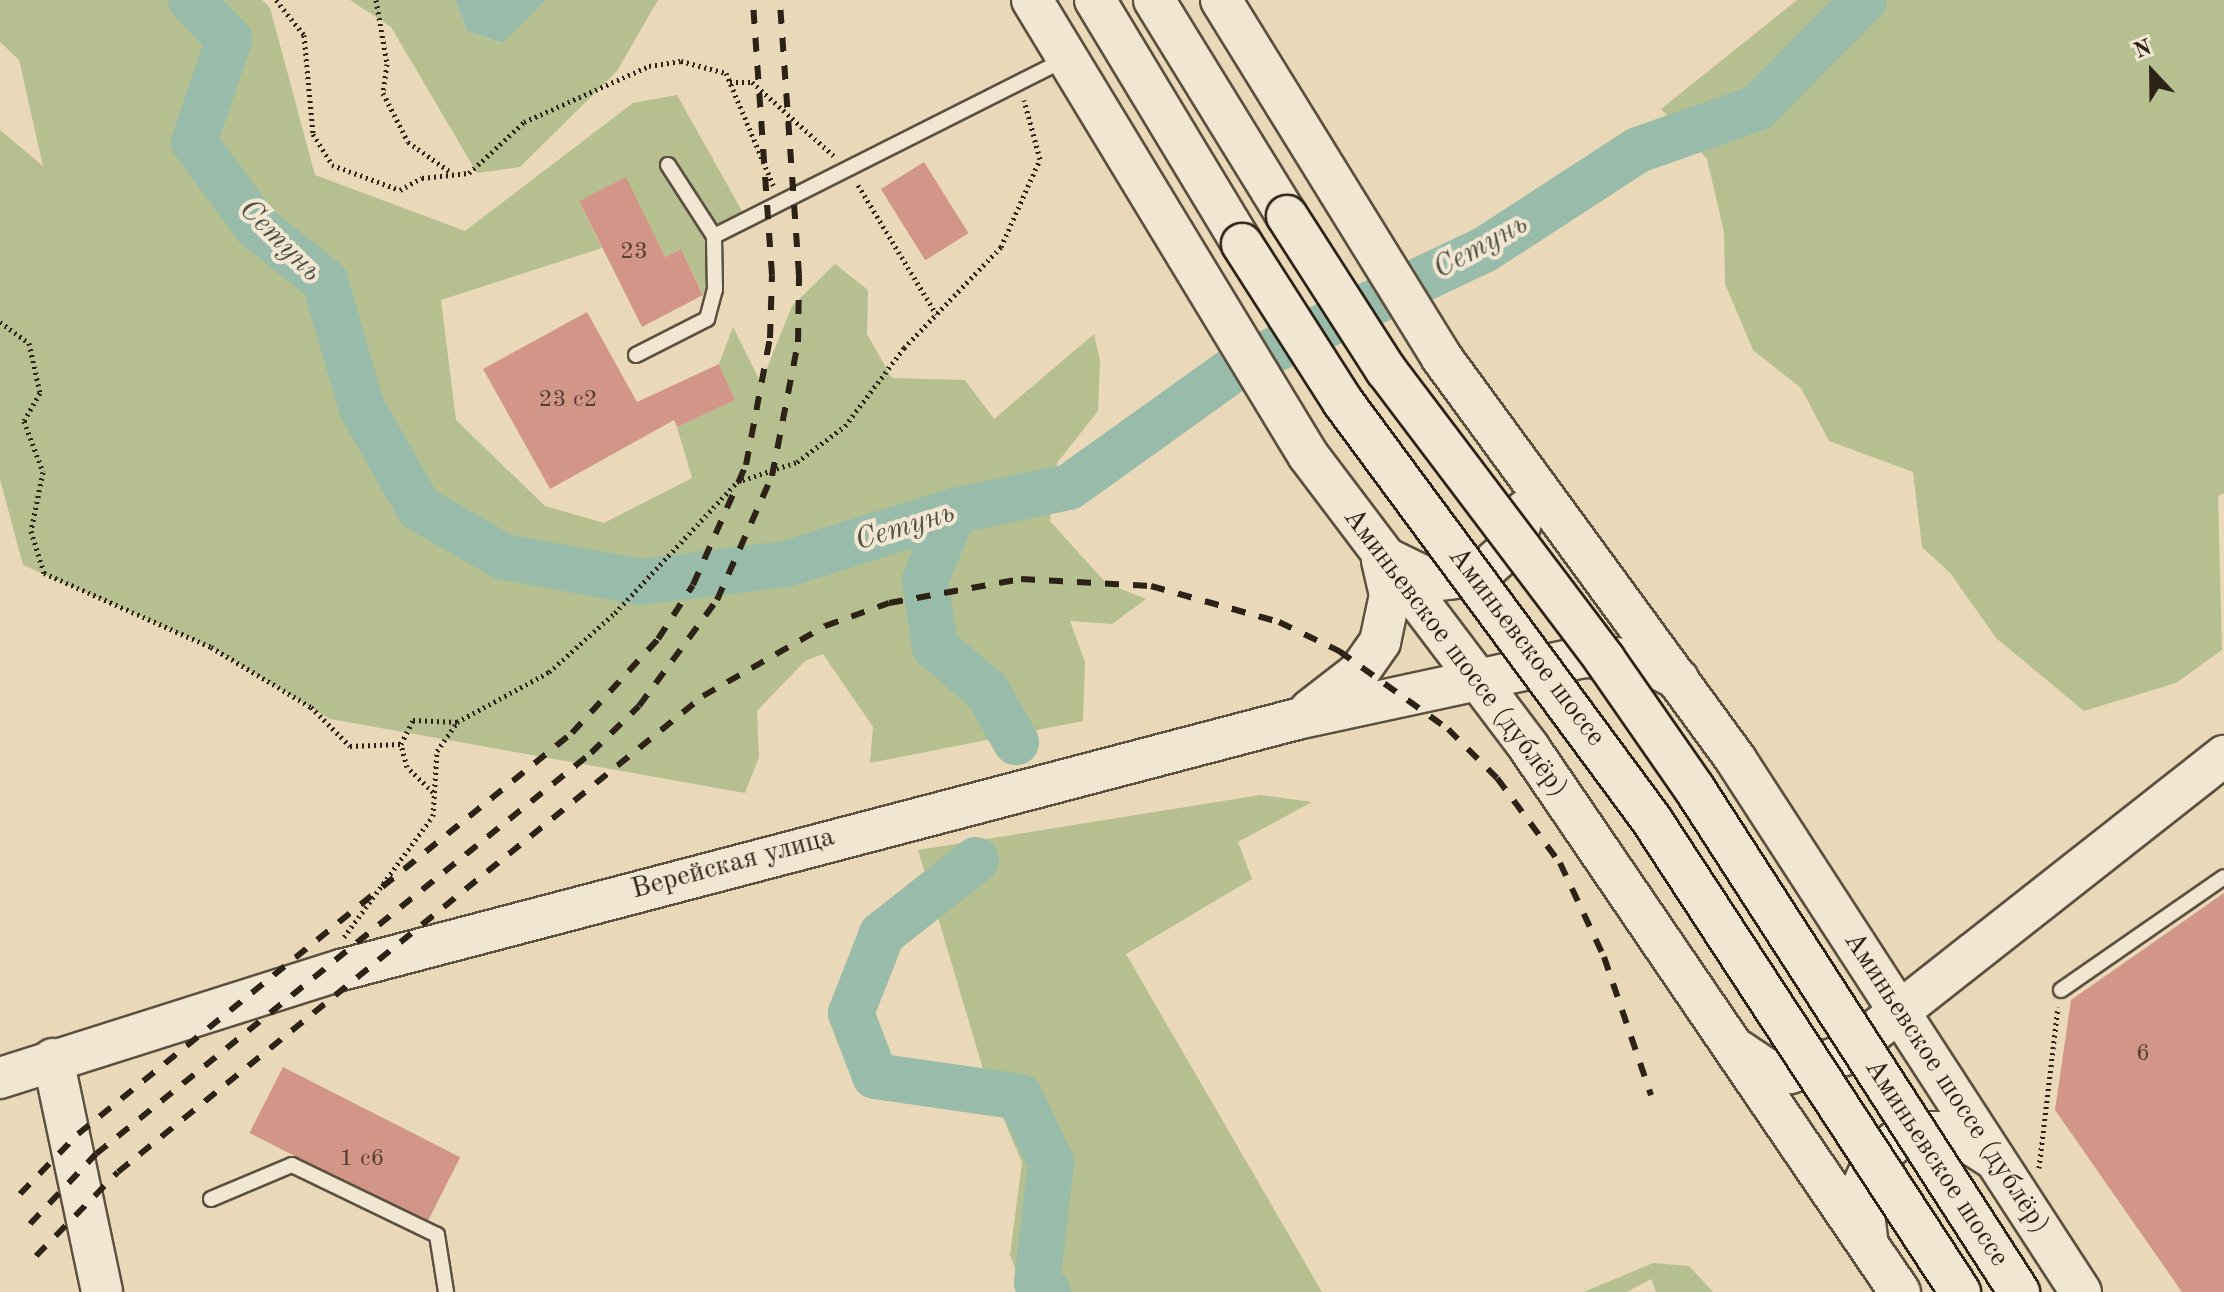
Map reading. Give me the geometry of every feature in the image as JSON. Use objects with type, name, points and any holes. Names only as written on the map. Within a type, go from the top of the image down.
[{"type":"street","name":"Аминьевское шоссе (дублёр)","points":[[1032,0],[1192,272],[1308,455],[1378,552],[1530,749],[1900,1292]]},
{"type":"street","name":"Аминьевское шоссе","points":[[1095,0],[1242,244],[1343,402],[1651,819],[1960,1292]]},
{"type":"street","name":"Аминьевское шоссе","points":[[1154,0],[1386,370],[1694,788],[2019,1292]]},
{"type":"street","name":"Аминьевское шоссе (дублёр)","points":[[1221,0],[1442,358],[1678,679],[1903,1013],[2081,1292]]},
{"type":"street","points":[[1378,552],[1433,581],[1464,580],[1493,567],[1514,544],[1525,514],[1524,483],[1510,454]]},
{"type":"street","points":[[1297,719],[1334,695],[1380,642],[1390,595],[1378,552]]},
{"type":"street","name":"Верейская улица","points":[[0,1078],[341,970],[1297,719],[1566,660],[1638,659],[1678,679]]},
{"type":"street","points":[[1530,749],[1523,726],[1528,696],[1544,674],[1566,660]]},
{"type":"street","points":[[1737,1049],[1768,1070],[1819,1068],[1903,1013],[2224,756]]},
{"type":"street","points":[[53,1059],[102,1292]]},
{"type":"street","points":[[1871,1247],[1860,1219],[1861,1190],[1873,1163],[1895,1142],[1922,1132],[1952,1132],[1979,1144],[2000,1166]]},
{"type":"lane","points":[[714,236],[1067,59]]},
{"type":"lane","points":[[636,355],[707,319],[715,290],[714,236],[668,165]]},
{"type":"lane","points":[[2061,990],[2224,877]]},
{"type":"lane","points":[[211,1199],[292,1165],[437,1235],[446,1292]]},
{"type":"path","points":[[276,0],[304,35],[313,134],[332,165],[400,190],[453,173],[469,173],[524,122],[649,66],[710,65],[726,73],[753,147],[782,202]]},
{"type":"path","points":[[376,0],[387,64],[383,93],[408,142],[453,173]]},
{"type":"path","points":[[730,82],[752,82],[848,169],[936,314]]},
{"type":"path","points":[[341,970],[344,932],[433,816],[437,751],[457,722],[549,672],[615,613],[660,560],[737,482],[797,462],[845,426],[936,314],[1001,247],[1040,159],[1020,84]]},
{"type":"path","points":[[0,322],[29,343],[40,393],[24,421],[43,472],[31,531],[44,573],[211,647],[311,707],[350,746],[401,744]]},
{"type":"path","points":[[433,792],[407,767],[401,744],[413,720],[457,722]]},
{"type":"path","points":[[2039,1174],[2061,990]]},
{"type":"shaded area","points":[[0,0],[262,0],[270,8],[315,175],[465,231],[633,103],[677,95],[747,220],[714,237],[715,290],[704,296],[681,249],[665,257],[625,178],[579,201],[602,248],[441,300],[456,420],[545,506],[604,523],[692,478],[677,427],[735,400],[719,364],[733,327],[761,383],[792,306],[835,264],[868,290],[867,334],[892,378],[965,380],[994,419],[1094,334],[1100,361],[1098,411],[1057,463],[1050,521],[1106,583],[1146,599],[1112,624],[1070,621],[1085,662],[1083,721],[870,763],[873,727],[823,654],[805,661],[757,711],[759,757],[745,793],[330,719],[211,647],[23,565],[0,479],[0,130],[43,166],[19,60],[0,42]]},
{"type":"shaded area","points":[[350,0],[455,0],[467,31],[501,43],[546,0],[658,0],[617,71],[520,167],[477,173],[391,27]]},
{"type":"shaded area","points":[[455,0],[546,0],[502,43],[467,31]]},
{"type":"shaded area","points":[[1797,0],[2224,0],[2224,493],[2218,496],[2222,650],[2176,683],[2084,711],[1996,638],[1951,574],[1922,547],[1913,472],[1829,441],[1801,388],[1753,350],[1725,284],[1724,232],[1707,159],[1661,109]]},
{"type":"shaded area","points":[[1260,795],[1312,802],[1238,842],[1252,879],[1126,954],[1322,1292],[1024,1292],[1010,1255],[1022,1162],[985,1076],[918,850]]},
{"type":"shaded area","points":[[1653,1263],[1689,1266],[1713,1292],[1656,1292],[1651,1279],[1627,1292],[1584,1292]]},
{"type":"building","points":[[924,162],[969,233],[925,260],[881,189]]},
{"type":"building","points":[[626,177],[665,257],[681,249],[703,295],[642,327],[579,201]]},
{"type":"building","points":[[587,312],[637,402],[719,364],[735,400],[677,427],[674,420],[550,489],[483,369]]},
{"type":"building","points":[[2224,893],[2224,1292],[2182,1292],[2055,1110],[2071,1000]]},
{"type":"building","points":[[283,1067],[460,1157],[427,1223],[249,1133]]},
{"type":"waterway","name":"Сетунь","points":[[191,0],[229,39],[194,142],[257,227],[325,281],[362,408],[419,508],[504,557],[641,582],[786,564],[954,511],[1069,487],[1234,369],[1484,250],[1638,150],[1757,108],[1864,0]]},
{"type":"waterway","points":[[954,511],[925,580],[935,647],[987,691],[1016,742]]},
{"type":"waterway","points":[[976,860],[882,934],[851,1013],[875,1076],[1020,1097],[1051,1163],[1037,1282],[1048,1292]]},
{"type":"railway","points":[[20,1194],[78,1134],[572,733],[658,639],[693,585],[746,465],[770,338],[772,275],[753,0]]},
{"type":"railway","points":[[30,1224],[96,1154],[591,753],[639,706],[717,600],[772,476],[798,342],[799,275],[780,0]]},
{"type":"railway","points":[[36,1256],[118,1172],[703,696],[825,626],[889,603],[1021,579],[1151,586],[1279,622],[1339,651],[1448,729],[1497,778],[1560,863],[1604,957],[1651,1095]]}]
